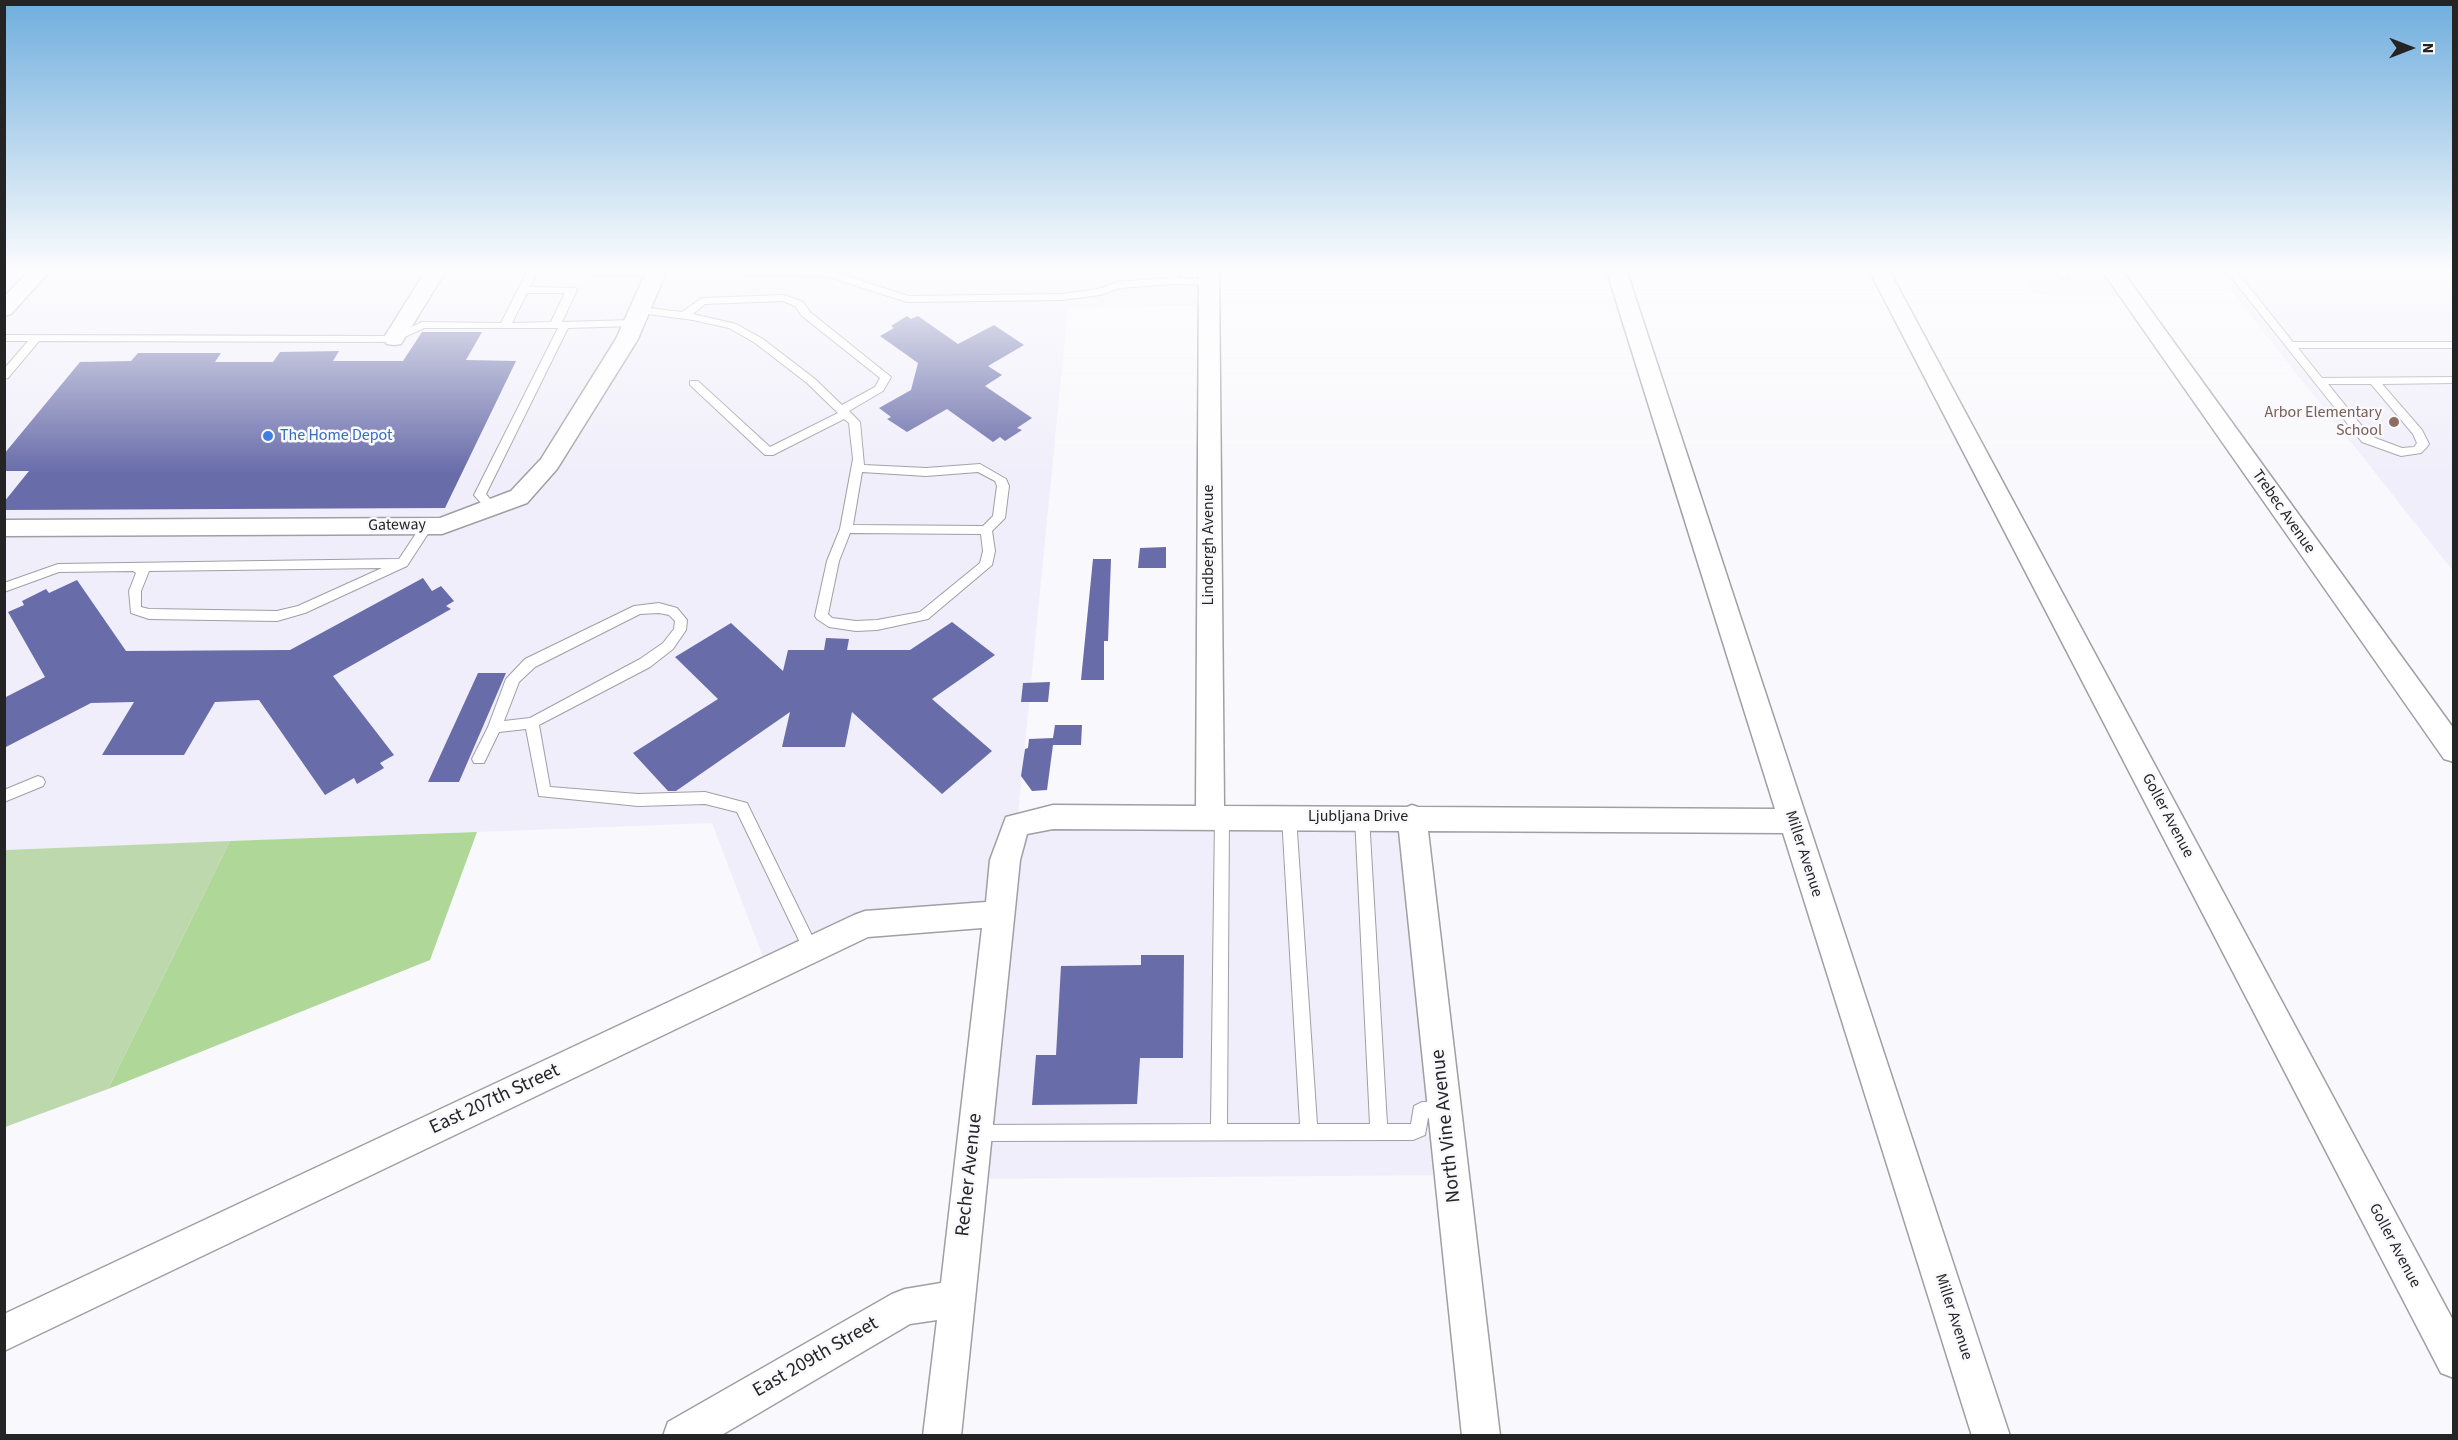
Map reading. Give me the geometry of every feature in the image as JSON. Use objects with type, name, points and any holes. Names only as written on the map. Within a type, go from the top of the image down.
[{"type":"street","name":"Gateway","points":[[4,528],[442,526],[519,497],[549,464],[627,339]]},
{"type":"street","name":"Lindbergh Avenue","points":[[1210,339],[1216,817]]},
{"type":"street","name":"Miller Avenue","points":[[1638,339],[1991,1436]]},
{"type":"street","name":"Goller Avenue","points":[[1915,339],[2454,1360]]},
{"type":"street","name":"Trebec Avenue","points":[[2161,339],[2454,751]]},
{"type":"street","name":"Ljubljana Drive","points":[[999,914],[1005,860],[1016,825],[1053,817],[1792,820]]},
{"type":"street","name":"North Vine Avenue","points":[[1412,817],[1481,1436]]},
{"type":"street","name":"East 207th Street","points":[[4,1333],[866,924],[999,914]]},
{"type":"street","name":"Recher Avenue","points":[[942,1436],[999,914]]},
{"type":"street","name":"East 209th Street","points":[[682,1436],[905,1306],[957,1298]]},
{"type":"lane","points":[[4,376],[36,339]]},
{"type":"lane","points":[[491,507],[480,495],[553,339]]},
{"type":"lane","points":[[756,339],[811,381],[854,422],[858,439],[857,468],[846,529],[833,561],[821,616],[829,622],[856,626],[877,625],[924,616],[986,565],[989,551],[986,530]]},
{"type":"lane","points":[[694,383],[768,452],[843,412],[879,389],[886,377],[838,339]]},
{"type":"lane","points":[[2285,339],[2366,439],[2381,447],[2401,452],[2417,450],[2423,444],[2418,433],[2374,381]]},
{"type":"lane","points":[[2290,345],[2454,345]]},
{"type":"lane","points":[[2319,381],[2454,380]]},
{"type":"lane","points":[[846,529],[986,530],[999,518],[1003,486],[1000,479],[980,468],[926,472],[857,468]]},
{"type":"lane","points":[[136,567],[143,572],[135,591],[135,610],[149,614],[277,616],[301,610],[403,563],[427,526]]},
{"type":"lane","points":[[4,588],[58,568],[403,563]]},
{"type":"lane","points":[[479,759],[495,727],[513,679],[530,663],[638,609],[659,608],[673,611],[681,620],[680,630],[668,646],[645,663],[532,723],[495,727]]},
{"type":"lane","points":[[532,723],[544,792],[638,800],[705,798],[742,807],[811,950]]},
{"type":"lane","points":[[4,796],[38,782]]},
{"type":"lane","points":[[1216,817],[1219,1133]]},
{"type":"lane","points":[[1289,817],[1309,1132]]},
{"type":"lane","points":[[1362,817],[1379,1132]]},
{"type":"lane","points":[[975,1133],[1413,1132],[1419,1129],[1422,1110],[1444,1110]]},
{"type":"shaded area","points":[[4,339],[1065,339],[1017,824],[1412,817],[1452,1175],[970,1179],[998,914],[865,924],[768,970],[712,823],[5,850]]},
{"type":"shaded area","points":[[2269,339],[2453,339],[2453,571]]},
{"type":"green space","points":[[477,832],[430,960],[108,1089],[230,841]]},
{"type":"green space","points":[[230,841],[108,1089],[5,1127],[5,850]]},
{"type":"building","name":"The Home Depot","points":[[417,339],[478,339],[466,360],[516,361],[445,508],[4,510],[4,502],[29,471],[4,471],[4,454],[80,362],[131,361],[138,353],[221,353],[215,362],[273,362],[280,352],[339,351],[333,361],[403,361]]},
{"type":"building","points":[[885,339],[951,339],[958,344],[967,339],[1015,339],[1024,345],[988,366],[1002,375],[985,386],[1032,418],[1017,428],[1022,430],[1005,441],[1000,437],[993,442],[947,409],[907,432],[887,419],[891,417],[879,408],[911,390],[918,363]]},
{"type":"building","points":[[1166,547],[1166,568],[1138,568],[1140,548]]},
{"type":"building","points":[[1093,559],[1111,559],[1108,641],[1104,641],[1104,680],[1081,680]]},
{"type":"building","points":[[423,578],[432,591],[441,586],[454,601],[446,606],[451,609],[333,676],[394,755],[380,763],[384,768],[357,784],[354,778],[325,795],[259,700],[215,702],[184,755],[102,755],[134,702],[91,703],[4,748],[4,698],[45,677],[8,612],[24,605],[22,601],[46,589],[49,593],[77,580],[126,651],[290,650]]},
{"type":"building","points":[[952,622],[995,655],[932,699],[992,751],[942,794],[852,712],[845,747],[782,747],[790,712],[676,791],[668,791],[633,753],[718,699],[675,657],[731,623],[783,671],[788,650],[824,650],[826,638],[849,639],[847,650],[910,650]]},
{"type":"building","points":[[478,673],[506,673],[459,782],[428,782]]},
{"type":"building","points":[[1050,682],[1048,702],[1021,702],[1023,683]]},
{"type":"building","points":[[1055,725],[1082,725],[1081,745],[1053,745],[1047,790],[1032,791],[1021,776],[1025,749],[1028,748],[1029,739],[1053,738]]},
{"type":"building","points":[[1141,955],[1184,955],[1183,1058],[1140,1058],[1137,1104],[1032,1105],[1036,1055],[1056,1055],[1061,966],[1141,965]]},
{"type":"place","name":"Arbor Elementary School","points":[[2394,422]]},
{"type":"place","name":"The Home Depot","points":[[268,436]]}]
